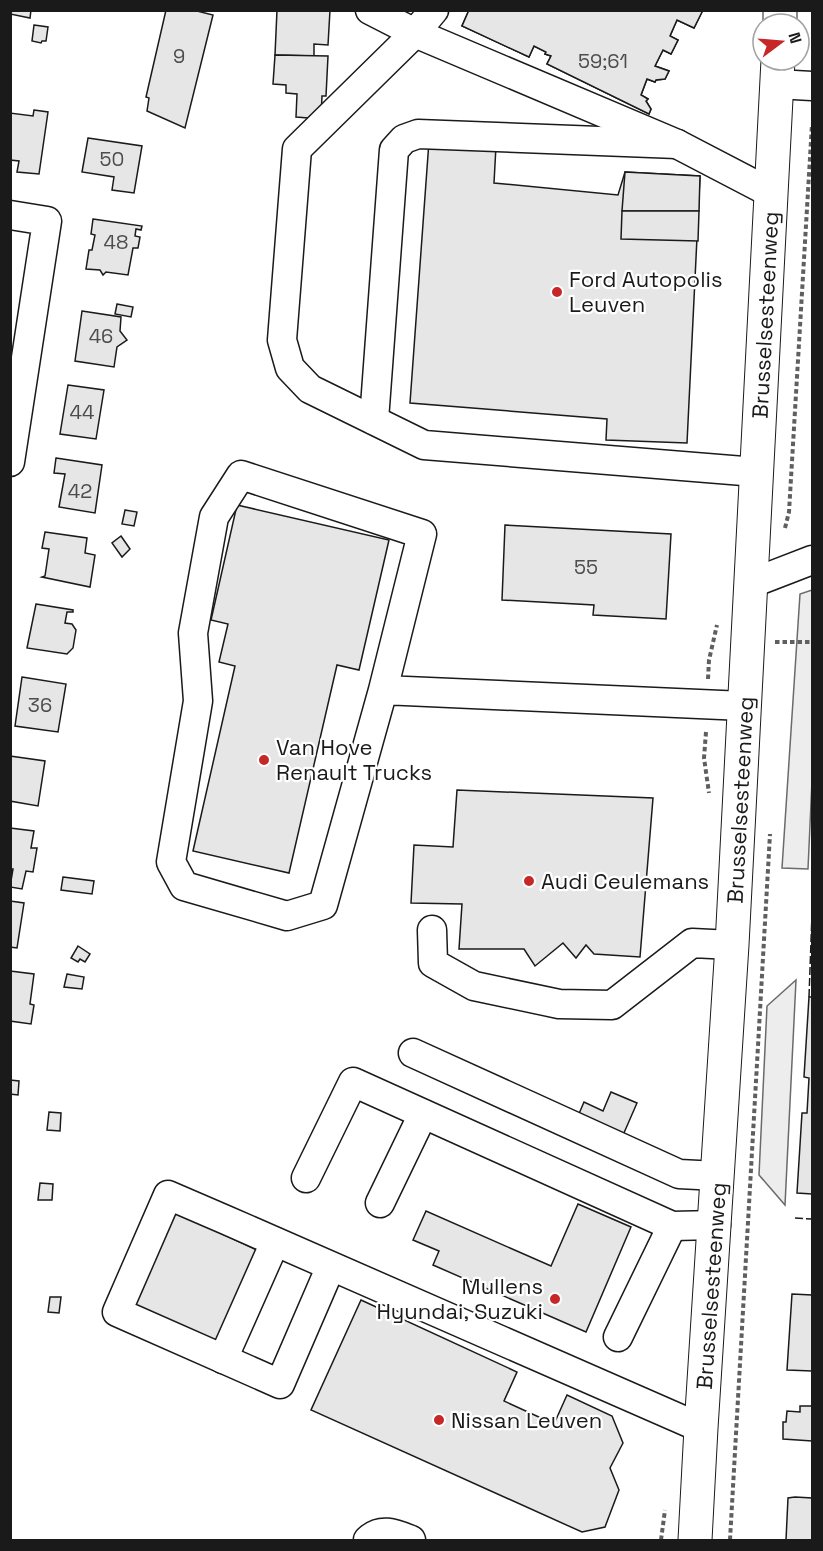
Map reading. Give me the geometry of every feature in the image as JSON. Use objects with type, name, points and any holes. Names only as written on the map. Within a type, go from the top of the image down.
[{"type":"main road","name":"Brusselsesteenweg","points":[[695,1540],[732,945],[777,72]]},
{"type":"street","points":[[370,10],[415,33],[677,144],[771,193]]},
{"type":"street","points":[[434,10],[415,33],[297,149],[282,340],[290,368],[310,389],[424,445],[756,472]]},
{"type":"street","points":[[779,72],[813,86]]},
{"type":"street","points":[[374,420],[394,150],[404,139],[418,134],[677,144]]},
{"type":"street","points":[[10,215],[47,221],[10,462]]},
{"type":"street","points":[[241,475],[422,534],[383,690],[322,905],[288,916],[184,886],[171,862],[198,702],[193,633],[214,518],[241,475]]},
{"type":"street","points":[[750,584],[813,560]]},
{"type":"street","points":[[383,690],[744,706]]},
{"type":"street","points":[[432,930],[433,963],[474,986],[559,1004],[612,1005],[692,944],[732,945]]},
{"type":"street","points":[[413,1053],[679,1174],[718,1176]]},
{"type":"street","points":[[306,1178],[353,1082],[672,1226],[716,1225]]},
{"type":"street","points":[[380,1203],[423,1114]]},
{"type":"street","points":[[331,1266],[280,1384],[117,1312],[168,1195],[331,1266],[701,1428]]},
{"type":"street","points":[[618,1337],[672,1226]]},
{"type":"street","points":[[223,1359],[275,1242]]},
{"type":"street","points":[[368,1540],[374,1534],[392,1532],[411,1540]]},
{"type":"path","points":[[774,642],[813,642]]},
{"type":"shaded area","points":[[812,590],[812,781],[808,869],[782,868],[800,594]]},
{"type":"shaded area","points":[[796,980],[785,1205],[759,1175],[767,1006]]},
{"type":"building","points":[[10,10],[31,10],[30,18],[10,14]]},
{"type":"building","points":[[166,10],[193,10],[213,15],[185,128],[147,111],[149,98],[146,97]]},
{"type":"building","points":[[277,10],[330,10],[328,45],[314,44],[314,56],[275,55]]},
{"type":"building","points":[[469,10],[700,10],[702,12],[694,28],[677,20],[670,36],[678,40],[671,54],[663,50],[655,66],[669,71],[665,79],[655,82],[647,79],[641,95],[648,99],[646,101],[651,109],[649,114],[547,64],[551,56],[534,46],[529,57],[462,26]],"holes":[[[548,16],[566,25],[562,32],[557,30],[555,33],[543,27]]]},
{"type":"building","points":[[469,10],[700,10],[702,12],[694,28],[677,20],[670,36],[678,40],[671,54],[663,50],[655,66],[669,71],[665,79],[655,82],[647,79],[641,95],[648,99],[646,101],[651,109],[649,114],[547,64],[551,56],[534,46],[529,57],[462,26]]},
{"type":"building","points":[[34,25],[48,27],[46,41],[41,43],[32,41]]},
{"type":"building","points":[[275,55],[328,56],[326,96],[322,96],[321,119],[296,117],[297,94],[286,93],[286,85],[273,84]]},
{"type":"building","points":[[34,110],[48,112],[39,174],[17,172],[19,161],[10,160],[10,113],[33,116]]},
{"type":"building","points":[[88,138],[142,146],[134,193],[112,190],[114,177],[82,172]]},
{"type":"building","name":"Ford Autopolis Leuven","points":[[429,141],[496,146],[494,183],[618,195],[625,172],[700,176],[687,443],[606,440],[607,419],[410,403]]},
{"type":"building","points":[[625,172],[700,176],[699,211],[622,211]]},
{"type":"building","points":[[622,211],[699,211],[698,241],[621,239]]},
{"type":"building","points":[[93,219],[142,226],[141,230],[136,229],[135,236],[140,237],[138,248],[133,248],[128,275],[106,272],[103,275],[100,270],[86,269],[89,250],[92,250],[95,235],[91,234]]},
{"type":"building","points":[[117,304],[133,307],[131,317],[115,314]]},
{"type":"building","points":[[82,311],[121,317],[120,331],[127,340],[117,347],[114,367],[75,361]]},
{"type":"building","points":[[68,385],[104,390],[96,439],[60,434]]},
{"type":"building","points":[[56,458],[102,465],[95,513],[59,507],[65,474],[54,473]]},
{"type":"building","name":"Van Hove Renault Trucks","points":[[237,505],[389,540],[359,670],[337,665],[289,873],[193,851],[235,666],[219,662],[228,624],[211,620]]},
{"type":"building","points":[[125,510],[137,512],[134,526],[122,524]]},
{"type":"building","points":[[505,525],[671,534],[666,619],[593,615],[594,605],[502,600]]},
{"type":"building","points":[[45,532],[87,538],[85,553],[95,555],[90,587],[42,577],[45,576],[49,549],[42,548]]},
{"type":"building","points":[[121,536],[130,549],[122,557],[112,543]]},
{"type":"building","points":[[36,604],[73,610],[73,612],[67,612],[65,623],[72,624],[76,630],[73,648],[67,654],[27,648]]},
{"type":"building","points":[[22,677],[66,684],[58,732],[15,726]]},
{"type":"building","points":[[10,756],[45,761],[38,806],[10,801]]},
{"type":"building","name":"Audi Ceulemans","points":[[457,790],[653,798],[640,957],[594,954],[586,945],[576,958],[563,943],[535,966],[524,949],[459,949],[462,904],[411,903],[414,845],[453,847]]},
{"type":"building","points":[[10,828],[34,831],[31,848],[37,848],[33,872],[26,871],[22,889],[10,887],[13,869],[10,869]]},
{"type":"building","points":[[63,877],[94,881],[92,894],[61,890]]},
{"type":"building","points":[[10,901],[24,903],[17,948],[10,947]]},
{"type":"building","points":[[78,946],[90,954],[85,962],[80,959],[78,962],[71,958]]},
{"type":"building","points":[[10,971],[34,974],[30,1004],[34,1005],[31,1024],[10,1021]]},
{"type":"building","points":[[67,974],[84,977],[82,989],[64,987]]},
{"type":"building","points":[[809,997],[812,997],[812,1194],[797,1193],[802,1113],[807,1113],[809,1078],[804,1077]]},
{"type":"building","points":[[10,1080],[19,1081],[18,1095],[10,1094]]},
{"type":"building","points":[[611,1092],[637,1103],[620,1142],[575,1123],[584,1102],[603,1111]]},
{"type":"building","points":[[49,1112],[61,1113],[60,1131],[47,1130]]},
{"type":"building","points":[[40,1183],[53,1184],[52,1200],[38,1200]]},
{"type":"building","name":"Mullens Hyundai, Suzuki","points":[[578,1204],[631,1227],[586,1332],[433,1265],[439,1251],[413,1240],[426,1211],[551,1266]]},
{"type":"building","points":[[171,1210],[259,1251],[214,1348],[126,1307]]},
{"type":"building","points":[[792,1294],[812,1295],[812,1371],[787,1370]]},
{"type":"building","points":[[50,1297],[61,1297],[59,1313],[48,1312]]},
{"type":"building","name":"Nissan Leuven","points":[[361,1300],[517,1372],[504,1401],[554,1424],[567,1395],[612,1416],[623,1443],[610,1468],[619,1490],[605,1527],[582,1532],[311,1410]]},
{"type":"building","points":[[800,1406],[812,1406],[812,1441],[783,1439],[783,1422],[786,1422],[787,1411],[800,1412]]},
{"type":"building","points":[[788,1498],[812,1498],[812,1540],[786,1540]]},
{"type":"fence","points":[[809,997],[812,914]]},
{"type":"fence","points":[[795,1218],[812,1219]]},
{"type":"place","name":"Ford Autopolis Leuven","points":[[557,292]]},
{"type":"place","name":"Van Hove Renault Trucks","points":[[264,760]]},
{"type":"place","name":"Audi Ceulemans","points":[[529,881]]},
{"type":"place","name":"Mullens Hyundai, Suzuki","points":[[555,1299]]},
{"type":"place","name":"Nissan Leuven","points":[[439,1420]]}]
